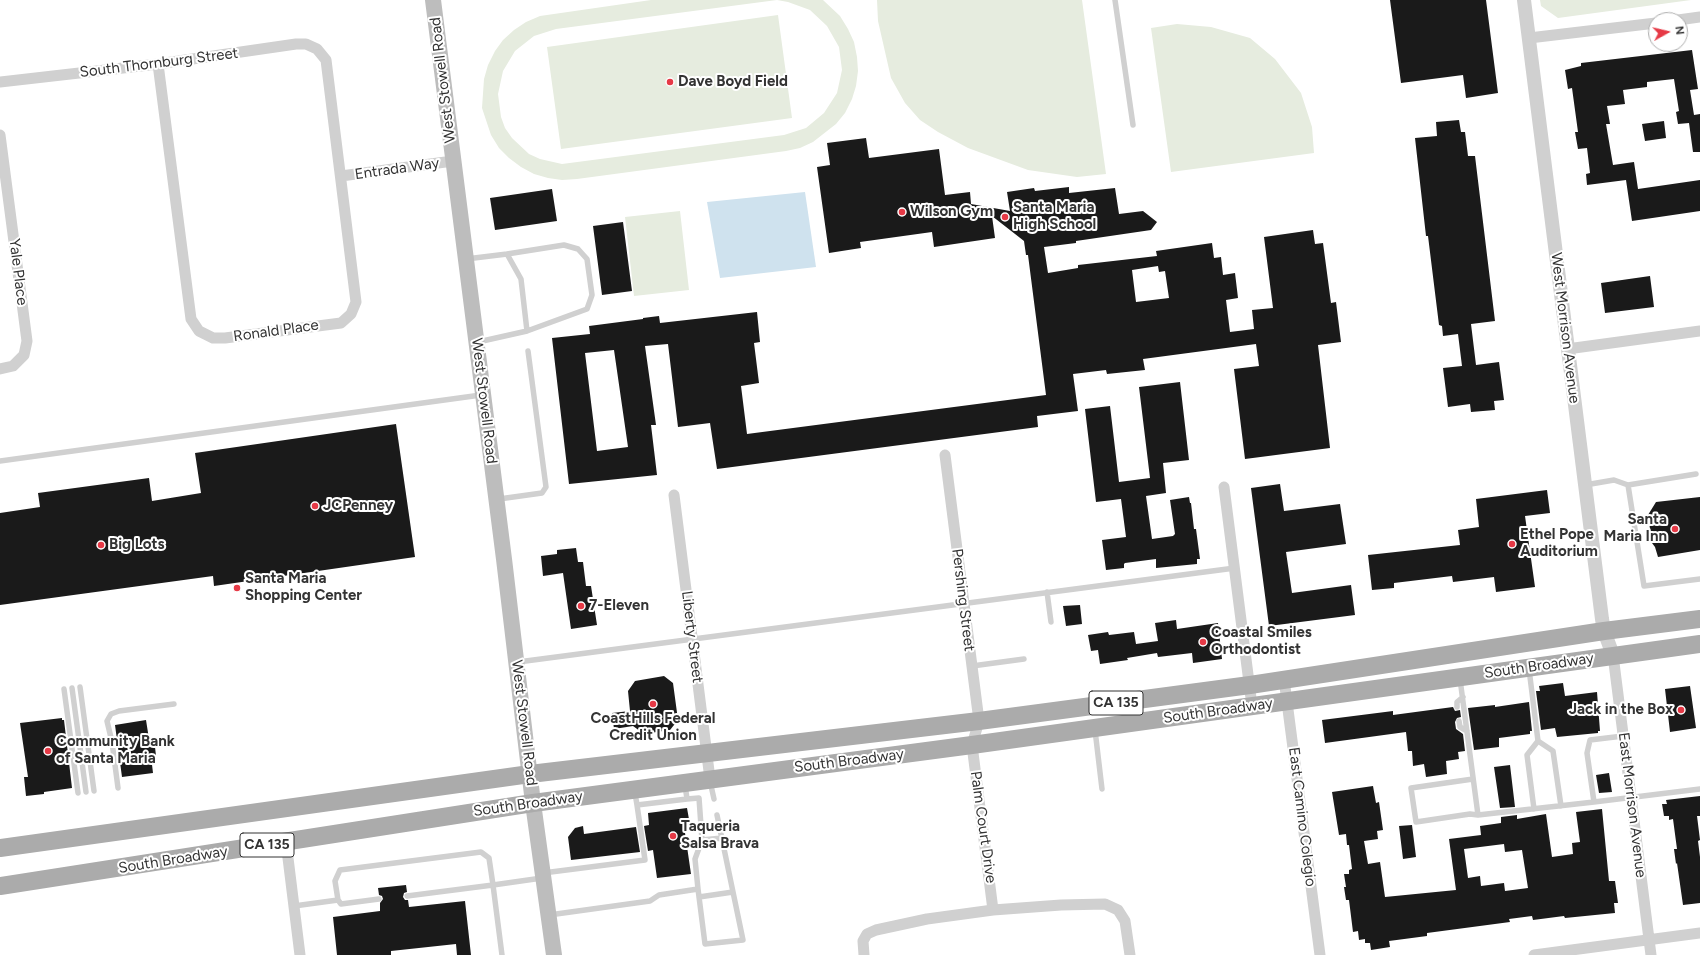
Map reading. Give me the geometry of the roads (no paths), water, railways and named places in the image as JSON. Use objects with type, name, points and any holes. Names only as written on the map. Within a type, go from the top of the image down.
[{"type":"main road","name":"West Stowell Road","points":[[433,0],[533,803],[554,955]]},
{"type":"main road","name":"South Broadway","points":[[0,848],[530,774],[979,721],[1250,685],[1604,631],[1700,619]]},
{"type":"main road","name":"South Broadway","points":[[0,886],[533,803],[636,797],[686,791],[710,779],[1288,702],[1613,655],[1700,644]]},
{"type":"street","name":"West Morrison Avenue","points":[[1524,0],[1567,349],[1604,631],[1613,655]]},
{"type":"street","points":[[1688,19],[1700,17]]},
{"type":"street","points":[[1529,38],[1648,24]]},
{"type":"street","name":"South Thornburg Street","points":[[0,82],[158,64],[296,44],[306,44],[317,48]]},
{"type":"street","name":"Ronald Place","points":[[158,64],[191,318],[199,331],[213,338],[225,338],[341,323],[351,314],[356,302],[326,60],[317,48]]},
{"type":"street","name":"Yale Place","points":[[0,135],[26,341],[24,355],[13,366],[0,370]]},
{"type":"street","name":"Entrada Way","points":[[341,176],[453,161]]},
{"type":"street","points":[[1567,349],[1700,331]]},
{"type":"street","name":"Pershing Street","points":[[945,455],[979,721],[972,745]]},
{"type":"street","points":[[1224,487],[1252,706]]},
{"type":"street","name":"Liberty Street","points":[[674,495],[710,779]]},
{"type":"street","name":"East Morrison Avenue","points":[[1613,655],[1651,955]]},
{"type":"street","name":"East Camino Colegio","points":[[1284,679],[1320,955]]},
{"type":"street","name":"Palm Court Drive","points":[[972,745],[994,910]]},
{"type":"street","points":[[286,842],[300,955]]},
{"type":"street","points":[[864,955],[863,940],[868,934],[876,930],[927,919],[994,910],[1061,905],[1105,904],[1118,910],[1125,921],[1130,955]]},
{"type":"street","points":[[1534,955],[1649,941],[1700,933]]},
{"type":"lane","points":[[1115,0],[1133,125]]},
{"type":"lane","points":[[466,259],[564,245],[578,249],[587,259],[592,295],[587,309],[527,331],[476,342]]},
{"type":"lane","points":[[507,254],[521,279],[527,331]]},
{"type":"lane","points":[[496,500],[542,493],[546,487],[528,351]]},
{"type":"lane","points":[[0,460],[483,395]]},
{"type":"lane","points":[[1585,485],[1614,480],[1628,485],[1696,474]]},
{"type":"lane","points":[[1628,485],[1644,586],[1700,579]]},
{"type":"lane","points":[[516,662],[1235,568]]},
{"type":"lane","points":[[1047,592],[1051,622]]},
{"type":"lane","points":[[972,666],[1024,659]]},
{"type":"lane","points":[[1528,667],[1538,742],[1527,755],[1534,810]]},
{"type":"lane","points":[[1460,677],[1478,815]]},
{"type":"lane","points":[[80,686],[94,791]]},
{"type":"lane","points":[[72,688],[86,792]]},
{"type":"lane","points":[[64,689],[78,793]]},
{"type":"lane","points":[[1457,707],[1456,702],[1463,697]]},
{"type":"lane","points":[[118,788],[112,742],[107,721],[111,714],[119,711],[174,704]]},
{"type":"lane","points":[[1459,721],[1460,727],[1467,731]]},
{"type":"lane","points":[[1094,728],[1102,788]]},
{"type":"lane","points":[[1594,802],[1587,753],[1590,740],[1623,736]]},
{"type":"lane","points":[[1538,742],[1553,751],[1561,806]]},
{"type":"lane","points":[[710,779],[714,799]]},
{"type":"lane","points":[[1473,779],[1411,788],[1416,822],[1470,814],[1478,815],[1534,810],[1700,789]]},
{"type":"lane","points":[[686,791],[699,798],[702,840],[695,859],[705,944],[743,940],[717,815]]},
{"type":"lane","points":[[407,896],[493,885],[645,860],[636,797]]},
{"type":"lane","points":[[702,840],[722,838]]},
{"type":"lane","points":[[379,899],[340,904],[335,881],[340,870],[481,852],[489,858],[502,955]]},
{"type":"lane","points":[[549,915],[650,901],[659,895],[698,889]]},
{"type":"lane","points":[[699,896],[733,892]]},
{"type":"lane","points":[[294,906],[338,900]]},
{"type":"water","points":[[805,192],[816,267],[720,278],[707,202]]},
{"type":"place","name":"Dave Boyd Field","points":[[670,82]]},
{"type":"place","name":"Wilson Gym","points":[[902,212]]},
{"type":"place","name":"Santa Maria High School","points":[[1005,217]]},
{"type":"place","name":"JCPenney","points":[[315,506]]},
{"type":"place","name":"Santa Maria Inn","points":[[1675,529]]},
{"type":"place","name":"Ethel Pope Auditorium","points":[[1512,544]]},
{"type":"place","name":"Big Lots","points":[[101,545]]},
{"type":"place","name":"Santa Maria Shopping Center","points":[[237,588]]},
{"type":"place","name":"7-Eleven","points":[[581,606]]},
{"type":"place","name":"Coastal Smiles Orthodontist","points":[[1203,642]]},
{"type":"place","name":"CoastHills Federal Credit Union","points":[[653,704]]},
{"type":"place","name":"Jack in the Box","points":[[1681,710]]},
{"type":"place","name":"Community Bank of Santa Maria","points":[[48,751]]},
{"type":"place","name":"Taqueria Salsa Brava","points":[[673,836]]}]
